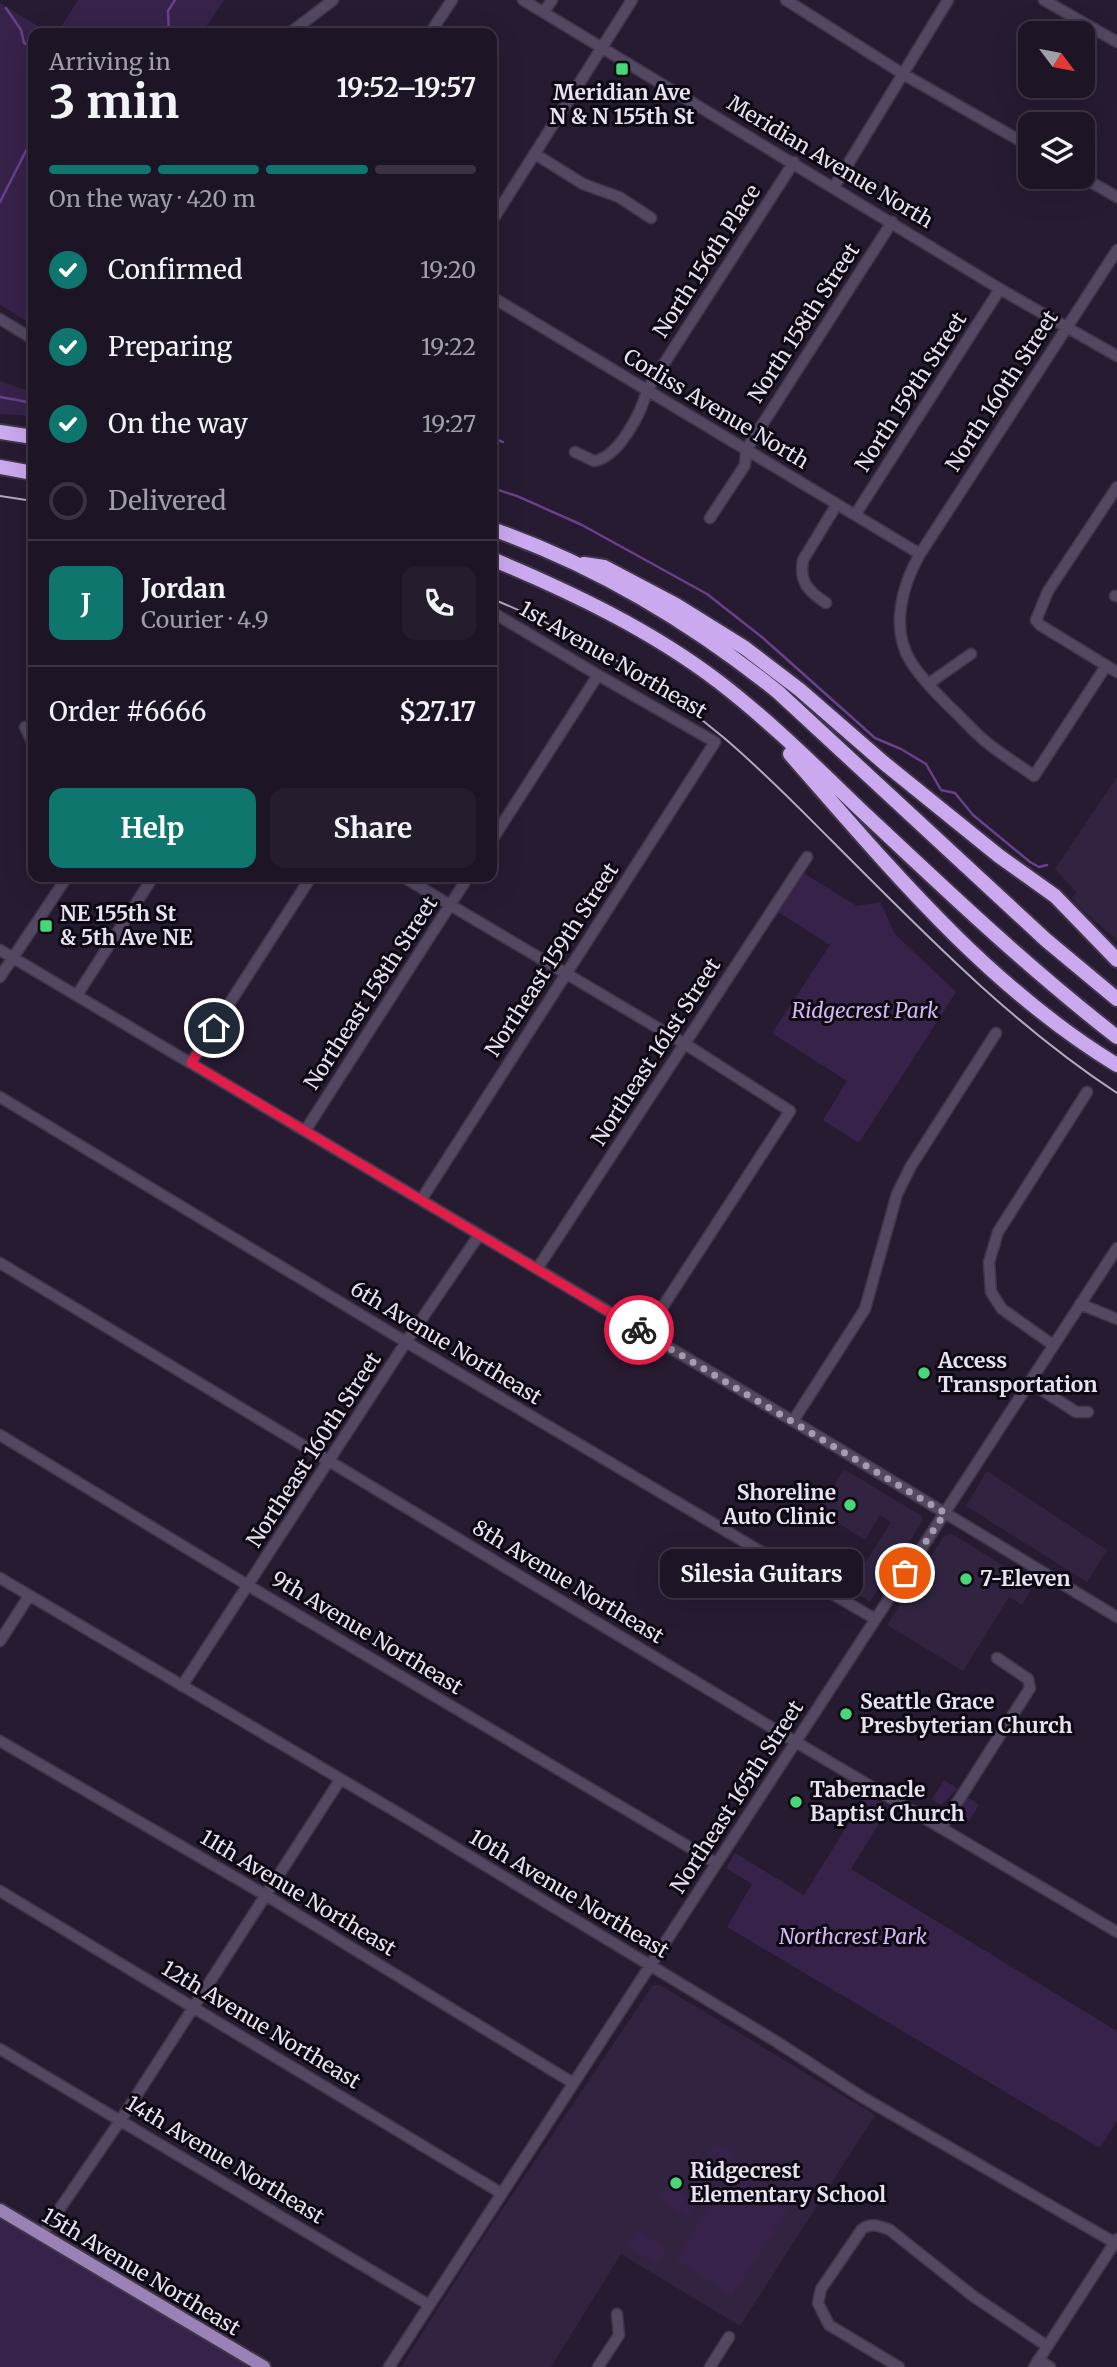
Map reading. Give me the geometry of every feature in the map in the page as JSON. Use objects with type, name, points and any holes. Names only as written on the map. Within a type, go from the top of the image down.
[{"type":"highway","points":[[0,432],[28,436]]},
{"type":"highway","points":[[0,467],[28,472]]},
{"type":"highway","points":[[497,531],[575,564],[647,602],[734,657],[778,692],[1046,940],[1117,999]]},
{"type":"highway","points":[[497,561],[538,578],[646,633],[718,681],[752,709],[988,929],[1117,1037]]},
{"type":"highway","points":[[575,564],[604,567],[676,605],[744,648],[800,690],[884,763],[999,856],[1055,896],[1117,960]]},
{"type":"highway","points":[[752,709],[884,862],[989,969],[1044,1014],[1117,1065]]},
{"type":"main road","name":"15th Avenue Northeast","points":[[0,2210],[264,2367]]},
{"type":"street","points":[[297,28],[333,0]]},
{"type":"street","points":[[433,28],[452,0]]},
{"type":"street","name":"Meridian Avenue North","points":[[523,0],[1000,289],[1117,356]]},
{"type":"street","points":[[544,12],[552,0]]},
{"type":"street","points":[[497,213],[632,0]]},
{"type":"street","points":[[786,0],[903,74],[1018,140]]},
{"type":"street","points":[[834,187],[948,0]]},
{"type":"street","points":[[1044,0],[1117,42]]},
{"type":"street","points":[[535,154],[583,184],[619,197],[651,218]]},
{"type":"street","name":"North 156th Place","points":[[575,452],[594,461],[607,457],[637,416],[647,390],[794,163]]},
{"type":"street","points":[[1095,184],[1117,197]]},
{"type":"street","name":"North 158th Street","points":[[710,518],[745,465],[746,450],[892,222]]},
{"type":"street","name":"North 160th Street","points":[[1106,666],[1034,776],[985,741],[928,684],[909,660],[901,631],[902,594],[908,574],[1117,250]]},
{"type":"street","name":"North 159th Street","points":[[855,515],[1000,289]]},
{"type":"street","name":"Corliss Avenue North","points":[[497,300],[920,554]]},
{"type":"street","points":[[0,319],[28,336]]},
{"type":"street","points":[[1117,487],[1048,591],[1036,620],[1117,672]]},
{"type":"street","points":[[825,603],[810,592],[802,581],[801,570],[803,560],[837,504]]},
{"type":"street","name":"1st Avenue Northeast","points":[[497,615],[715,742]]},
{"type":"street","points":[[928,684],[971,654]]},
{"type":"street","points":[[497,832],[598,675]]},
{"type":"street","points":[[25,727],[28,733]]},
{"type":"street","name":"Northeast 159th Street","points":[[421,1200],[715,742]]},
{"type":"street","name":"Northeast 161st Street","points":[[537,1269],[807,857]]},
{"type":"street","points":[[0,977],[64,882]]},
{"type":"street","points":[[76,995],[150,882]]},
{"type":"street","points":[[191,1063],[308,882]]},
{"type":"street","points":[[411,882],[685,1044],[790,1111],[645,1334]]},
{"type":"street","name":"Northeast 158th Street","points":[[305,1131],[465,882]]},
{"type":"street","points":[[0,950],[793,1421],[1117,1617]]},
{"type":"street","points":[[793,1421],[865,1309],[897,1194],[911,1166],[996,1033]]},
{"type":"street","points":[[1053,1345],[1012,1318],[995,1300],[989,1284],[991,1250],[998,1232],[1087,1092]]},
{"type":"street","name":"6th Avenue Northeast","points":[[0,1097],[406,1342],[875,1619]]},
{"type":"street","name":"Northeast 160th Street","points":[[182,1686],[406,1342],[479,1235]]},
{"type":"street","name":"Northeast 165th Street","points":[[389,2367],[1117,1248]]},
{"type":"street","name":"8th Avenue Northeast","points":[[0,1263],[795,1742],[1117,1932]]},
{"type":"street","points":[[1080,1304],[1117,1319]]},
{"type":"street","points":[[1031,1382],[1076,1412],[1087,1412]]},
{"type":"street","name":"9th Avenue Northeast","points":[[0,1435],[716,1863]]},
{"type":"street","name":"10th Avenue Northeast","points":[[0,1578],[777,2042],[862,2097],[1116,2241]]},
{"type":"street","points":[[0,1641],[29,1596]]},
{"type":"street","points":[[941,1828],[1030,1688],[1028,1679],[997,1658]]},
{"type":"street","name":"11th Avenue Northeast","points":[[0,1741],[267,1896],[573,2083]]},
{"type":"street","points":[[41,2236],[120,2121],[340,1780]]},
{"type":"street","name":"12th Avenue Northeast","points":[[0,1891],[501,2193]]},
{"type":"street","name":"14th Avenue Northeast","points":[[0,2049],[429,2305]]},
{"type":"street","points":[[899,2367],[829,2325],[818,2303],[821,2289],[862,2229],[868,2225],[878,2225],[890,2230],[983,2303],[1047,2346]]},
{"type":"street","points":[[1050,2367],[1036,2364],[1116,2241]]},
{"type":"street","points":[[598,2367],[619,2335],[617,2314]]},
{"type":"street","points":[[710,2367],[729,2337]]},
{"type":"shaded area","points":[[1117,777],[1117,940],[1076,904],[1072,897],[1077,893],[1055,869]]},
{"type":"shaded area","points":[[844,1469],[922,1516],[922,1522],[870,1602],[849,1589],[891,1522],[880,1515],[865,1540],[819,1511]]},
{"type":"shaded area","points":[[987,1471],[1107,1550],[1087,1582],[966,1506]]},
{"type":"shaded area","points":[[951,1533],[1034,1585],[1022,1605],[1009,1597],[963,1671],[887,1625],[944,1536]]},
{"type":"shaded area","name":"Ridgecrest Elementary School","points":[[653,1985],[660,1985],[875,2115],[740,2326],[621,2254],[551,2367],[401,2367],[475,2250]]},
{"type":"green space","points":[[78,0],[224,0],[205,28],[60,28]]},
{"type":"green space","points":[[0,3],[41,28],[28,28],[28,322],[0,305]]},
{"type":"green space","points":[[0,381],[25,390],[28,388],[28,416],[0,414]]},
{"type":"green space","name":"Ridgecrest Park","points":[[803,873],[857,906],[880,902],[895,934],[956,992],[859,1143],[823,1120],[847,1081],[772,1033],[830,945],[778,912]]},
{"type":"green space","points":[[944,1780],[958,1789],[941,1805],[932,1799]]},
{"type":"green space","name":"Northcrest Park","points":[[867,1794],[889,1807],[851,1869],[1117,2031],[1117,2121],[1100,2148],[727,1927],[752,1884],[726,1868],[735,1853],[804,1895]]},
{"type":"green space","points":[[967,1797],[979,1805],[969,1821],[959,1813]]},
{"type":"green space","points":[[714,2144],[735,2153],[704,2200],[685,2188]]},
{"type":"green space","points":[[738,2163],[794,2200],[732,2296],[676,2259]]},
{"type":"green space","points":[[668,2183],[696,2202],[687,2217],[658,2198]]},
{"type":"green space","points":[[0,2211],[265,2367],[0,2367]]},
{"type":"green space","points":[[637,2230],[666,2249],[656,2264],[627,2245]]},
{"type":"waterway","points":[[169,28],[168,11],[175,0]]},
{"type":"waterway","points":[[6,8],[21,30],[24,43],[28,45]]},
{"type":"waterway","points":[[0,202],[28,147]]},
{"type":"waterway","points":[[0,397],[28,402]]},
{"type":"waterway","points":[[497,440],[503,442]]},
{"type":"waterway","points":[[497,490],[582,525],[707,594],[763,638],[875,738],[926,764],[941,790],[955,793],[973,815],[1030,862],[1039,867],[1047,865]]},
{"type":"tram line","points":[[0,496],[28,500]]},
{"type":"tram line","points":[[497,601],[584,642],[642,677],[697,716],[765,774],[899,908],[1003,1006],[1117,1093]]},
{"type":"way so far","points":[[639,1330],[945,1513],[905,1573]]},
{"type":"place","name":"Meridian Ave N & N 155th St","points":[[622,69]]},
{"type":"place","name":"NE 155th St & 5th Ave NE","points":[[46,926]]},
{"type":"place","name":"Access Transportation","points":[[924,1373]]},
{"type":"place","name":"Shoreline Auto Clinic","points":[[850,1505]]},
{"type":"place","name":"Silesia Guitars","points":[[905,1573]]},
{"type":"place","name":"7-Eleven","points":[[966,1579]]},
{"type":"place","name":"Seattle Grace Presbyterian Church","points":[[846,1714]]},
{"type":"place","name":"Tabernacle Baptist Church","points":[[796,1802]]},
{"type":"place","name":"Ridgecrest Elementary School","points":[[676,2183]]},
{"type":"route","points":[[214,1028],[191,1063],[639,1330]]}]
